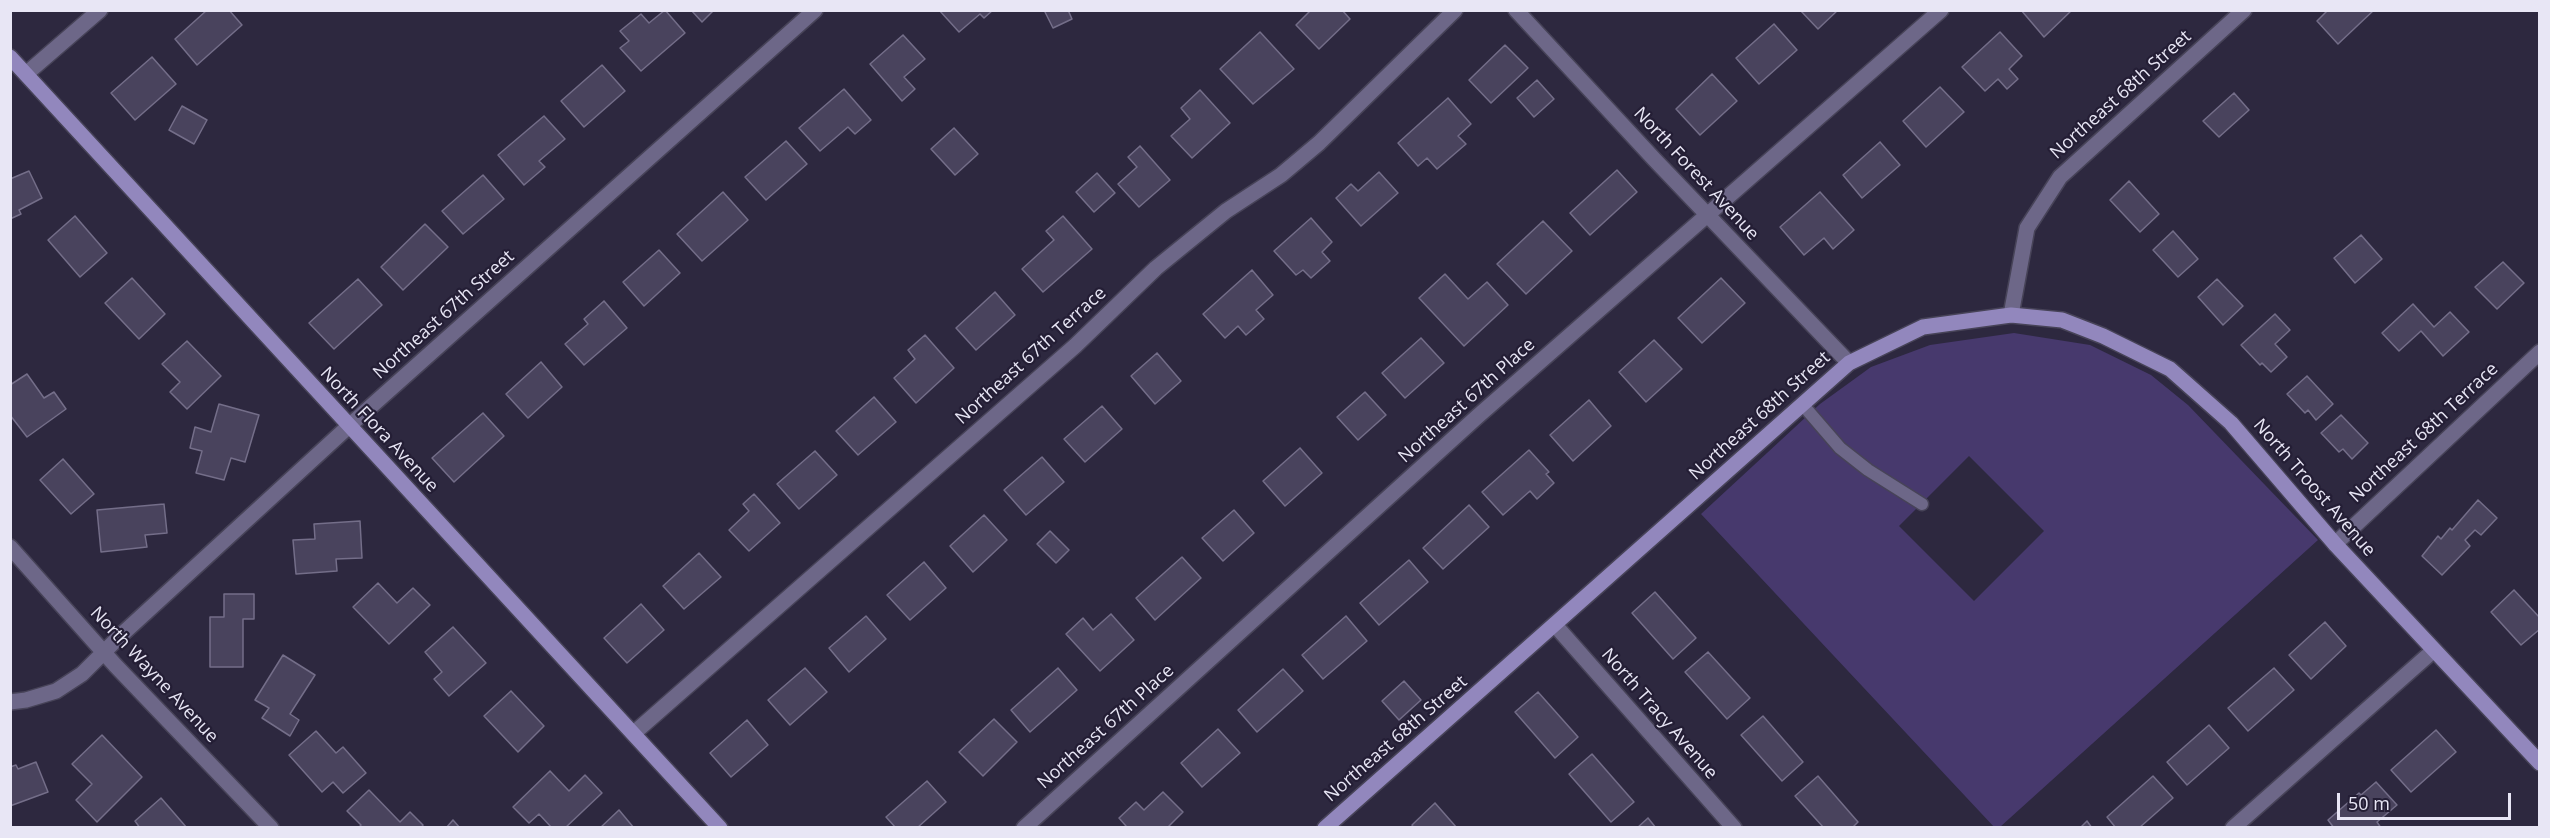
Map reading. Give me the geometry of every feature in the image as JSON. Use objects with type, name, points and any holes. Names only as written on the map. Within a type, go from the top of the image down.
[{"type":"street","points":[[26,74],[100,10]]},
{"type":"street","name":"Northeast 67th Street","points":[[10,702],[41,697],[56,691],[82,674],[103,651],[349,426],[815,10]]},
{"type":"street","name":"Northeast 67th Terrace","points":[[634,733],[1075,346],[1156,268],[1226,211],[1281,175],[1319,143],[1455,10]]},
{"type":"street","name":"North Forest Avenue","points":[[1516,10],[1849,363]]},
{"type":"street","name":"Northeast 67th Place","points":[[1024,828],[1469,424],[1941,10]]},
{"type":"street","name":"Northeast 68th Street","points":[[1327,827],[1849,363],[1923,327],[2011,315],[2027,228],[2060,177],[2244,10]]},
{"type":"street","name":"North Flora Avenue","points":[[10,57],[720,828]]},
{"type":"street","name":"North Troost Avenue","points":[[2011,315],[2062,320],[2103,336],[2170,369],[2231,423],[2335,544],[2540,763]]},
{"type":"street","name":"Northeast 68th Terrace","points":[[2335,544],[2540,352]]},
{"type":"street","name":"North Wayne Avenue","points":[[10,547],[103,651],[271,828]]},
{"type":"street","name":"North Tracy Avenue","points":[[1555,625],[1734,828]]},
{"type":"street","points":[[2233,828],[2434,650]]},
{"type":"lane","points":[[1802,404],[1840,448],[1868,470],[1922,504]]},
{"type":"shaded area","points":[[2014,333],[2090,345],[2151,375],[2188,405],[2318,540],[2000,827],[1995,828],[1701,514],[1820,404],[1871,367],[1930,345]],"holes":[[[1969,456],[2044,531],[1974,601],[1899,526]]]},
{"type":"building","points":[[207,10],[229,10],[242,25],[197,65],[175,39]]},
{"type":"building","points":[[665,10],[685,33],[641,71],[620,48],[629,41],[620,31],[641,14],[649,23]]},
{"type":"building","points":[[691,10],[714,10],[702,22]]},
{"type":"building","points":[[939,10],[993,10],[984,18],[980,14],[959,32]]},
{"type":"building","points":[[1044,10],[1068,10],[1072,19],[1053,28]]},
{"type":"building","points":[[1311,10],[1342,10],[1350,19],[1319,49],[1296,25]]},
{"type":"building","points":[[1800,10],[1838,10],[1818,29]]},
{"type":"building","points":[[2021,10],[2072,10],[2044,37]]},
{"type":"building","points":[[2328,10],[2374,10],[2338,44],[2317,21]]},
{"type":"building","points":[[1774,24],[1797,50],[1759,84],[1736,58]]},
{"type":"building","points":[[1260,32],[1294,69],[1253,104],[1220,69]]},
{"type":"building","points":[[2000,32],[2022,56],[2009,69],[2018,79],[2007,89],[1998,79],[1985,91],[1962,67]]},
{"type":"building","points":[[903,35],[925,59],[904,77],[915,89],[902,101],[870,64]]},
{"type":"building","points":[[1505,45],[1528,68],[1491,103],[1469,80]]},
{"type":"building","points":[[152,57],[176,84],[135,120],[111,93]]},
{"type":"building","points":[[602,65],[625,91],[584,127],[561,101]]},
{"type":"building","points":[[1712,74],[1737,101],[1700,135],[1676,109]]},
{"type":"building","points":[[1537,80],[1554,99],[1534,117],[1517,98]]},
{"type":"building","points":[[1940,87],[1964,112],[1926,147],[1903,121]]},
{"type":"building","points":[[844,89],[871,120],[855,134],[848,127],[820,151],[799,128]]},
{"type":"building","points":[[1200,90],[1230,123],[1192,158],[1171,136],[1190,119],[1181,108]]},
{"type":"building","points":[[2234,93],[2249,110],[2219,137],[2203,121]]},
{"type":"building","points":[[1448,98],[1471,124],[1458,136],[1466,144],[1437,169],[1427,158],[1418,166],[1398,143]]},
{"type":"building","points":[[182,106],[207,120],[194,144],[169,130]]},
{"type":"building","points":[[544,116],[565,139],[539,161],[545,167],[524,185],[498,155]]},
{"type":"building","points":[[954,128],[978,154],[955,175],[931,149]]},
{"type":"building","points":[[786,141],[807,164],[766,200],[745,177]]},
{"type":"building","points":[[1880,142],[1900,165],[1862,198],[1843,175]]},
{"type":"building","points":[[1140,146],[1170,180],[1139,207],[1118,184],[1137,167],[1128,157]]},
{"type":"building","points":[[1617,170],[1637,192],[1590,235],[1570,213]]},
{"type":"building","points":[[29,171],[42,198],[19,210],[21,214],[10,219],[10,179]]},
{"type":"building","points":[[1379,172],[1398,193],[1361,226],[1336,198],[1351,184],[1358,191]]},
{"type":"building","points":[[1097,173],[1115,193],[1094,212],[1076,192]]},
{"type":"building","points":[[483,175],[504,199],[463,234],[442,211]]},
{"type":"building","points":[[2129,181],[2159,214],[2140,232],[2110,200]]},
{"type":"building","points":[[723,192],[748,220],[702,261],[677,234]]},
{"type":"building","points":[[1820,192],[1854,230],[1833,249],[1824,238],[1804,255],[1780,227]]},
{"type":"building","points":[[75,216],[107,253],[80,277],[48,240]]},
{"type":"building","points":[[1063,216],[1092,249],[1043,292],[1022,269],[1054,240],[1046,231]]},
{"type":"building","points":[[1311,218],[1332,242],[1322,252],[1330,261],[1311,278],[1303,270],[1296,275],[1274,251]]},
{"type":"building","points":[[1543,221],[1572,251],[1526,294],[1497,264]]},
{"type":"building","points":[[425,224],[448,247],[403,290],[381,267]]},
{"type":"building","points":[[2173,231],[2198,259],[2178,277],[2153,250]]},
{"type":"building","points":[[2361,235],[2382,259],[2355,283],[2334,258]]},
{"type":"building","points":[[659,250],[680,273],[644,306],[623,282]]},
{"type":"building","points":[[2503,262],[2524,283],[2497,309],[2475,287]]},
{"type":"building","points":[[1252,270],[1273,295],[1256,310],[1264,319],[1246,335],[1238,326],[1225,338],[1203,314]]},
{"type":"building","points":[[1445,274],[1468,299],[1487,282],[1508,305],[1464,346],[1419,298]]},
{"type":"building","points":[[132,278],[165,314],[139,339],[105,303]]},
{"type":"building","points":[[1721,278],[1745,303],[1702,343],[1678,318]]},
{"type":"building","points":[[358,279],[382,305],[334,349],[309,323]]},
{"type":"building","points":[[2217,279],[2243,306],[2223,325],[2198,297]]},
{"type":"building","points":[[995,292],[1015,315],[976,350],[956,328]]},
{"type":"building","points":[[604,301],[627,328],[584,365],[565,344],[588,324],[584,319]]},
{"type":"building","points":[[2413,304],[2434,327],[2450,312],[2469,332],[2443,356],[2421,331],[2399,351],[2382,333]]},
{"type":"building","points":[[2275,314],[2290,330],[2275,344],[2287,357],[2271,372],[2262,363],[2260,365],[2241,345]]},
{"type":"building","points":[[925,335],[954,368],[916,403],[894,378],[915,359],[908,350]]},
{"type":"building","points":[[1421,338],[1444,363],[1405,398],[1382,373]]},
{"type":"building","points":[[1654,340],[1682,369],[1646,402],[1619,372]]},
{"type":"building","points":[[187,341],[221,376],[187,409],[170,392],[180,382],[162,364]]},
{"type":"building","points":[[1157,353],[1181,381],[1155,404],[1131,376]]},
{"type":"building","points":[[541,362],[562,387],[528,418],[506,394]]},
{"type":"building","points":[[27,374],[44,398],[54,392],[66,409],[27,437],[10,415],[10,385]]},
{"type":"building","points":[[2307,376],[2333,404],[2316,420],[2308,410],[2305,413],[2287,394]]},
{"type":"building","points":[[1365,392],[1386,415],[1358,440],[1337,417]]},
{"type":"building","points":[[874,397],[896,422],[858,455],[836,431]]},
{"type":"building","points":[[1589,400],[1611,426],[1573,461],[1550,435]]},
{"type":"building","points":[[219,404],[259,415],[245,462],[231,458],[224,480],[196,473],[202,451],[190,448],[195,427],[211,432]]},
{"type":"building","points":[[1102,406],[1122,429],[1085,462],[1064,439]]},
{"type":"building","points":[[483,413],[504,436],[454,482],[432,458]]},
{"type":"building","points":[[2341,415],[2368,443],[2352,459],[2343,449],[2339,452],[2321,433]]},
{"type":"building","points":[[1300,448],[1322,473],[1285,506],[1263,481]]},
{"type":"building","points":[[1529,450],[1549,472],[1546,474],[1554,483],[1537,499],[1530,491],[1503,515],[1482,492]]},
{"type":"building","points":[[815,451],[837,475],[799,509],[777,484]]},
{"type":"building","points":[[1042,457],[1064,482],[1026,515],[1004,490]]},
{"type":"building","points":[[63,459],[94,494],[71,514],[40,480]]},
{"type":"building","points":[[754,494],[780,523],[749,551],[729,530],[749,511],[743,504]]},
{"type":"building","points":[[2478,500],[2497,518],[2481,535],[2475,530],[2465,540],[2470,546],[2442,575],[2422,556],[2438,536],[2441,539],[2450,528],[2452,530]]},
{"type":"building","points":[[164,504],[167,533],[145,535],[147,547],[101,552],[97,510]]},
{"type":"building","points":[[1469,505],[1489,527],[1443,569],[1423,548]]},
{"type":"building","points":[[1234,510],[1254,533],[1223,561],[1202,538]]},
{"type":"building","points":[[984,515],[1007,540],[973,572],[950,546]]},
{"type":"building","points":[[360,521],[362,558],[336,559],[337,571],[296,574],[293,540],[315,539],[314,524]]},
{"type":"building","points":[[1050,531],[1069,550],[1056,563],[1037,544]]},
{"type":"building","points":[[699,553],[721,577],[684,609],[663,586]]},
{"type":"building","points":[[1182,557],[1201,578],[1155,620],[1136,598]]},
{"type":"building","points":[[1409,560],[1428,582],[1379,625],[1360,603]]},
{"type":"building","points":[[924,562],[946,588],[910,620],[887,595]]},
{"type":"building","points":[[378,583],[397,603],[413,588],[430,605],[389,644],[353,607]]},
{"type":"building","points":[[2514,590],[2540,618],[2540,629],[2521,645],[2491,612]]},
{"type":"building","points":[[1655,592],[1696,638],[1673,659],[1632,613]]},
{"type":"building","points":[[224,594],[254,594],[254,619],[243,619],[243,667],[210,667],[210,617],[224,617]]},
{"type":"building","points":[[641,604],[664,630],[627,663],[604,638]]},
{"type":"building","points":[[1111,614],[1134,640],[1100,671],[1066,634],[1083,618],[1093,630]]},
{"type":"building","points":[[866,616],[886,639],[849,672],[829,648]]},
{"type":"building","points":[[1346,616],[1367,641],[1323,679],[1302,655]]},
{"type":"building","points":[[2325,622],[2346,646],[2311,679],[2289,655]]},
{"type":"building","points":[[453,627],[486,663],[449,696],[434,679],[442,672],[425,652]]},
{"type":"building","points":[[1708,652],[1750,698],[1727,719],[1685,672]]},
{"type":"building","points":[[283,655],[315,675],[290,714],[299,720],[290,736],[262,718],[269,708],[255,700]]},
{"type":"building","points":[[805,668],[827,692],[790,725],[768,700]]},
{"type":"building","points":[[1058,668],[1077,690],[1030,732],[1011,710]]},
{"type":"building","points":[[2274,668],[2294,690],[2248,731],[2228,708]]},
{"type":"building","points":[[1283,669],[1303,691],[1257,732],[1238,710]]},
{"type":"building","points":[[1404,681],[1421,700],[1399,720],[1382,701]]},
{"type":"building","points":[[511,691],[544,726],[518,752],[484,716]]},
{"type":"building","points":[[1538,692],[1578,737],[1555,758],[1515,712]]},
{"type":"building","points":[[1763,716],[1803,762],[1782,781],[1741,735]]},
{"type":"building","points":[[994,719],[1017,742],[983,776],[959,752]]},
{"type":"building","points":[[747,720],[768,745],[731,777],[710,753]]},
{"type":"building","points":[[2209,725],[2229,748],[2187,785],[2167,762]]},
{"type":"building","points":[[1218,729],[1240,753],[1202,787],[1181,763]]},
{"type":"building","points":[[2436,730],[2456,752],[2411,792],[2391,770]]},
{"type":"building","points":[[316,731],[336,753],[343,747],[366,773],[343,793],[333,782],[322,792],[289,755]]},
{"type":"building","points":[[102,735],[142,777],[97,822],[76,800],[92,784],[72,764]]},
{"type":"building","points":[[1592,754],[1634,802],[1611,822],[1569,774]]},
{"type":"building","points":[[36,762],[48,792],[10,806],[10,767],[16,765],[18,769]]},
{"type":"building","points":[[550,771],[569,791],[585,775],[602,793],[565,828],[552,828],[539,814],[529,823],[513,807]]},
{"type":"building","points":[[1818,776],[1858,822],[1852,828],[1824,828],[1795,796]]},
{"type":"building","points":[[2153,776],[2173,798],[2139,828],[2116,828],[2107,817]]},
{"type":"building","points":[[927,781],[946,802],[917,828],[896,828],[886,817]]},
{"type":"building","points":[[2376,782],[2397,805],[2377,822],[2381,828],[2334,828],[2328,820],[2359,793],[2361,795]]},
{"type":"building","points":[[369,790],[400,822],[410,812],[423,825],[421,828],[358,828],[361,825],[347,811]]},
{"type":"building","points":[[1163,792],[1183,812],[1167,828],[1125,828],[1126,826],[1119,818],[1136,802],[1144,810]]},
{"type":"building","points":[[161,798],[187,828],[140,828],[135,821]]},
{"type":"building","points":[[1435,803],[1457,828],[1414,828],[1412,825]]},
{"type":"building","points":[[619,810],[634,828],[600,828]]},
{"type":"building","points":[[1648,818],[1656,828],[1637,828]]},
{"type":"building","points":[[453,820],[460,828],[446,828]]},
{"type":"building","points":[[2087,821],[2092,828],[2080,828]]}]
